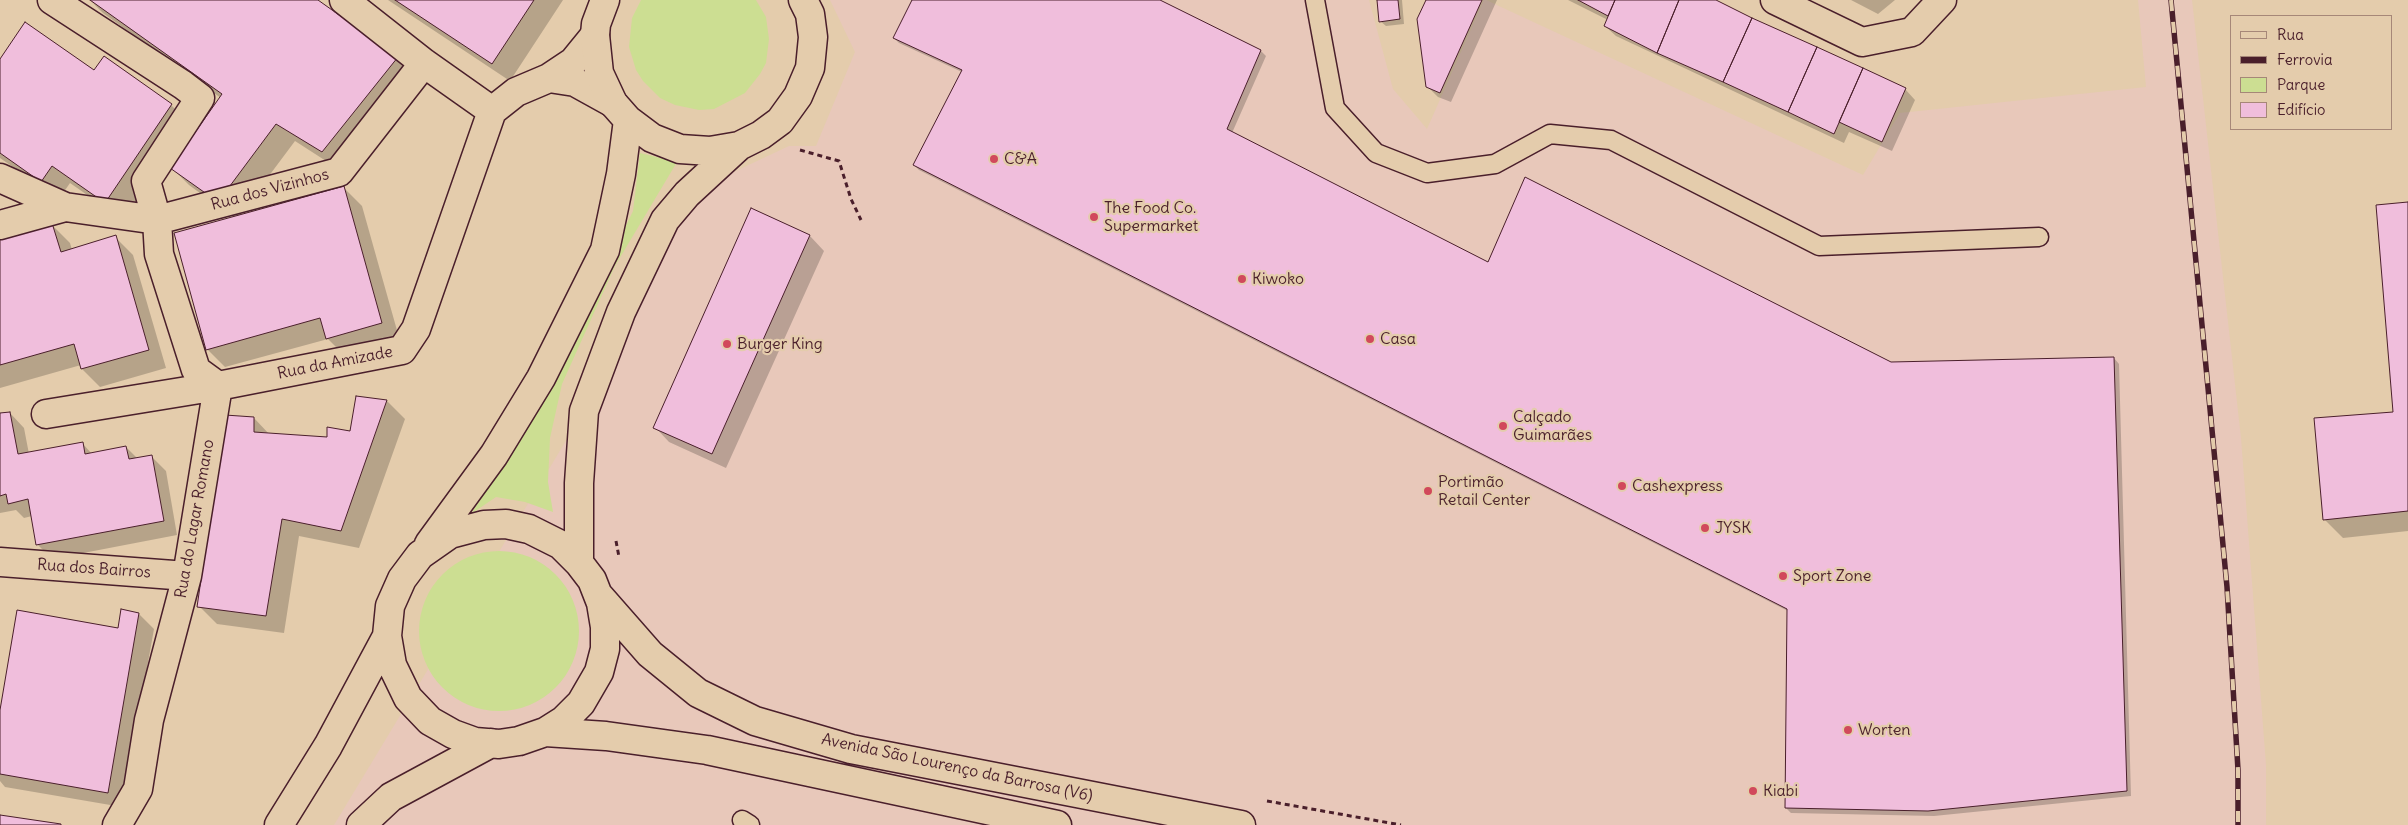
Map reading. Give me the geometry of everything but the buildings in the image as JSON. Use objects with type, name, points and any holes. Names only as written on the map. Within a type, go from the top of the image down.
[{"type":"main road","points":[[52,0],[184,85],[200,98],[146,181],[157,220],[159,254],[196,370],[218,386]]},
{"type":"main road","points":[[344,0],[424,63],[492,111],[516,92],[549,78],[573,62],[597,15]]},
{"type":"main road","points":[[1775,0],[1862,42],[1912,32],[1942,0]]},
{"type":"main road","points":[[579,562],[579,483],[584,411],[621,312],[665,220],[687,194],[739,146],[761,135],[780,121],[798,96],[810,68],[813,37],[808,5]]},
{"type":"main road","points":[[420,555],[438,541],[460,531],[484,525],[506,524],[540,533],[561,545],[579,562],[592,580],[599,596],[604,614],[606,638],[599,672],[588,694],[574,712],[545,732],[519,742],[492,743],[464,739],[442,729],[415,706],[396,676],[389,654],[387,636],[388,618],[394,595],[402,579],[494,455],[541,378],[605,250],[621,174],[621,111],[600,73],[597,15]]},
{"type":"main road","name":"Rua dos Vizinhos","points":[[0,178],[65,207],[157,220],[339,172],[424,63]]},
{"type":"main road","points":[[549,78],[575,82],[621,111],[652,138],[680,149],[710,151],[739,146]]},
{"type":"main road","name":"Rua da Amizade","points":[[46,414],[218,386],[402,350],[416,329],[492,111]]},
{"type":"main road","name":"Rua dos Vizinhos","points":[[0,225],[65,207]]},
{"type":"main road","name":"Rua do Lagar Romano","points":[[117,825],[138,789],[148,720],[187,576],[218,386]]},
{"type":"main road","name":"Rua dos Bairros","points":[[0,562],[187,576]]},
{"type":"main road","name":"Avenida São Lourenço da Barrosa (V6)","points":[[599,596],[650,654],[698,693],[755,721],[851,749],[1241,825]]},
{"type":"main road","points":[[279,825],[328,746],[387,636]]},
{"type":"main road","points":[[545,732],[606,736],[707,750],[1058,825]]},
{"type":"main road","points":[[361,825],[391,797],[492,743]]},
{"type":"lane","points":[[1315,0],[1335,108],[1376,153],[1427,173],[1495,164],[1550,134],[1611,140],[1819,246],[2039,236]]},
{"type":"path","points":[[794,151],[802,149],[839,161],[851,199],[861,220]]},
{"type":"path","points":[[614,531],[620,559]]},
{"type":"path","points":[[1263,800],[1401,825]]},
{"type":"shaded area","points":[[830,0],[1369,0],[1393,89],[1427,129],[1484,0],[1486,0],[1863,175],[1900,113],[2146,87],[2138,0],[2192,0],[2241,438],[2266,765],[2266,825],[334,825],[584,411],[687,194],[789,146],[816,146],[855,52]]},
{"type":"green space","points":[[641,0],[756,0],[766,17],[769,39],[766,63],[760,74],[745,93],[714,109],[699,110],[675,105],[660,98],[643,81],[636,70],[629,47],[632,18]]},
{"type":"green space","points":[[640,153],[677,162],[615,266],[562,384],[550,438],[548,482],[553,512],[525,502],[496,497],[471,514],[532,421],[633,211]]},
{"type":"green space","points":[[499,551],[529,557],[550,569],[561,580],[573,601],[579,631],[573,661],[561,682],[550,693],[529,705],[499,711],[469,705],[448,693],[437,682],[425,661],[419,631],[425,601],[437,580],[448,569],[469,557]]},
{"type":"railway","points":[[2171,0],[2227,587],[2238,770],[2238,825]]},
{"type":"place","name":"C&A","points":[[994,159]]},
{"type":"place","name":"The Food Co. Supermarket","points":[[1094,217]]},
{"type":"place","name":"Kiwoko","points":[[1242,279]]},
{"type":"place","name":"Casa","points":[[1370,339]]},
{"type":"place","name":"Burger King","points":[[727,344]]},
{"type":"place","name":"Calçado Guimarães","points":[[1503,426]]},
{"type":"place","name":"Cashexpress","points":[[1622,486]]},
{"type":"place","name":"Portimão Retail Center","points":[[1428,491]]},
{"type":"place","name":"JYSK","points":[[1705,528]]},
{"type":"place","name":"Sport Zone","points":[[1783,576]]},
{"type":"place","name":"Worten","points":[[1848,730]]},
{"type":"place","name":"Kiabi","points":[[1753,791]]}]
